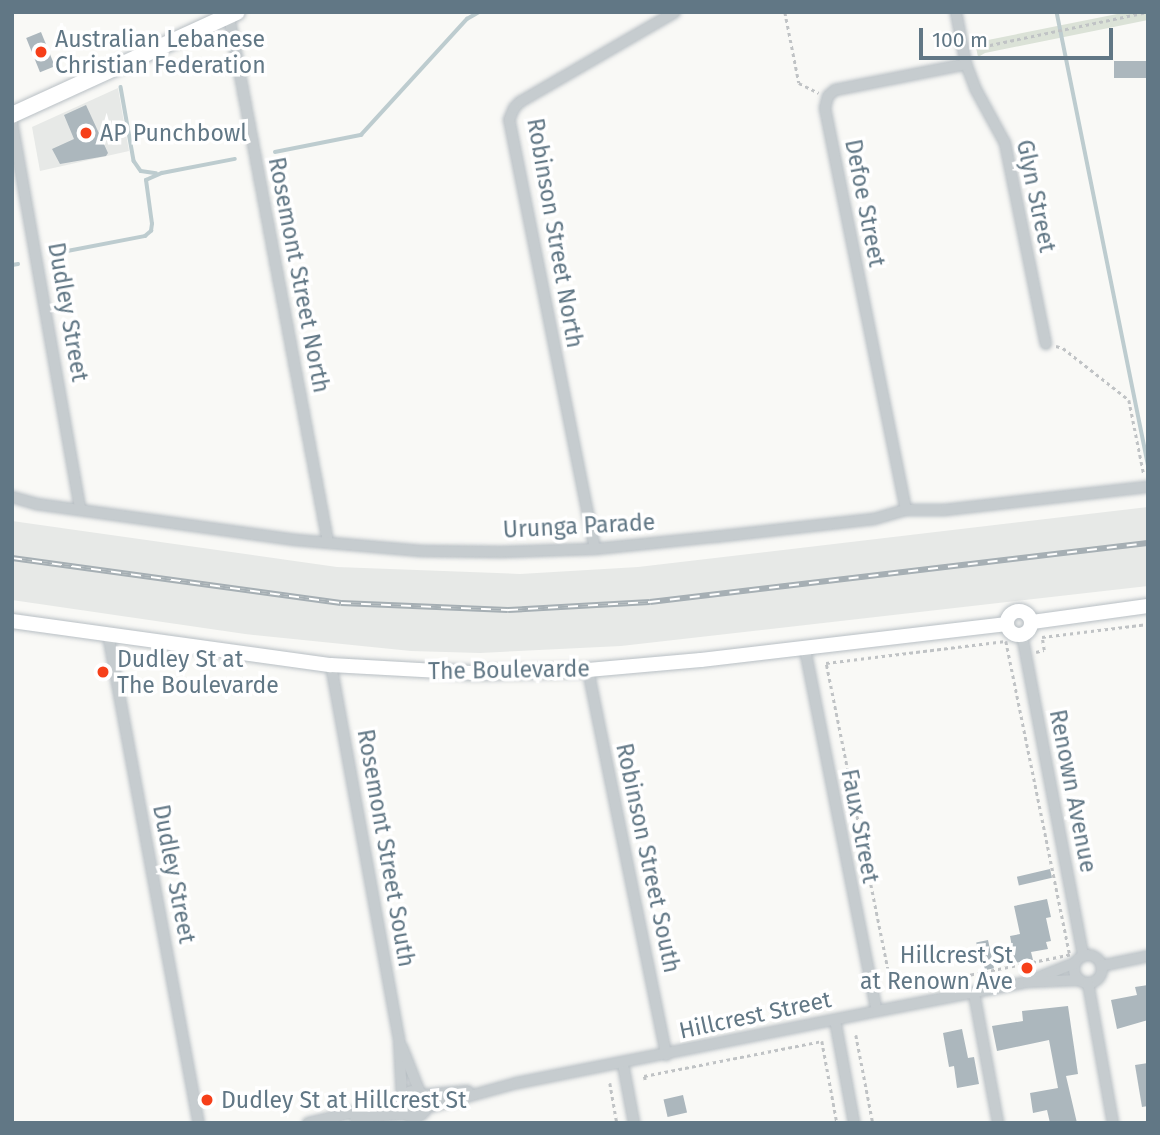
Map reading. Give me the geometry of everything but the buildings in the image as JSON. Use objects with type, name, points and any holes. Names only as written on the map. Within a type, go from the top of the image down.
[{"type":"main road","points":[[12,115],[233,14]]},
{"type":"street","name":"Robinson Street North","points":[[595,549],[509,120],[513,108],[520,102],[675,12]]},
{"type":"street","points":[[828,96],[841,89],[966,64],[956,12]]},
{"type":"street","name":"Rosemont Street North","points":[[233,14],[328,541]]},
{"type":"street","name":"Glyn Street","points":[[966,64],[975,88],[1005,143],[1046,344]]},
{"type":"street","name":"Defoe Street","points":[[828,96],[825,108],[905,509]]},
{"type":"street","name":"Dudley Street","points":[[12,122],[80,509]]},
{"type":"street","name":"Urunga Parade","points":[[12,497],[36,504],[296,540],[422,551],[595,549],[874,519],[905,509],[945,510],[1147,487]]},
{"type":"street","points":[[1032,622],[1148,606]]},
{"type":"street","points":[[1018,611],[1029,615],[1032,622],[1028,632],[1022,635],[1014,634],[1007,624],[1011,614],[1018,611]]},
{"type":"street","name":"The Boulevarde","points":[[12,621],[331,665],[472,673],[588,670],[805,649],[1007,624]]},
{"type":"street","name":"Dudley Street","points":[[108,634],[199,1123]]},
{"type":"street","name":"Renown Avenue","points":[[1022,635],[1079,960]]},
{"type":"street","name":"Faux Street","points":[[805,649],[877,1011]]},
{"type":"street","name":"Rosemont Street South","points":[[331,665],[399,1038],[402,1099],[407,1117]]},
{"type":"street","name":"Robinson Street South","points":[[588,670],[666,1055]]},
{"type":"street","points":[[1101,966],[1148,956]]},
{"type":"street","points":[[1084,981],[1100,975],[1101,966],[1096,958],[1079,960],[1074,972],[1084,981],[1113,1123]]},
{"type":"street","name":"Hillcrest Street","points":[[1028,982],[1079,960]]},
{"type":"street","name":"Hillcrest Street","points":[[402,1099],[410,1092],[421,1094],[490,1089],[1028,982],[1084,981]]},
{"type":"street","points":[[974,993],[998,1123]]},
{"type":"street","points":[[835,1020],[854,1123]]},
{"type":"street","name":"Rosemont Street South","points":[[399,1038],[421,1094],[425,1114]]},
{"type":"street","points":[[623,1064],[634,1123]]},
{"type":"street","name":"Hillcrest Street","points":[[407,1117],[425,1114],[490,1089]]},
{"type":"street","points":[[308,1123],[402,1099]]},
{"type":"street","points":[[325,1119],[407,1117]]},
{"type":"path","points":[[785,12],[799,83],[828,96]]},
{"type":"path","points":[[975,49],[1147,12]]},
{"type":"path","points":[[1046,344],[1063,348],[1129,400],[1147,487]]},
{"type":"path","points":[[1009,656],[1044,650],[1042,637],[1148,624]]},
{"type":"path","points":[[1006,641],[1009,656],[1070,955],[892,991],[826,663],[1006,641]]},
{"type":"path","points":[[856,1035],[873,1123]]},
{"type":"path","name":"Hillcrest Street","points":[[645,1080],[644,1076],[822,1041],[837,1123]]},
{"type":"path","points":[[610,1083],[617,1123]]},
{"type":"shaded area","points":[[1127,12],[1148,12],[1148,20],[985,53],[978,57],[974,38],[983,41]]},
{"type":"shaded area","points":[[118,88],[129,151],[40,171],[32,127]]},
{"type":"shaded area","points":[[1148,507],[1148,586],[621,646],[480,653],[411,651],[245,634],[12,600],[12,521],[337,567],[520,574],[638,567]]},
{"type":"waterway","points":[[275,152],[361,135],[467,19],[479,12]]},
{"type":"waterway","points":[[1057,12],[1148,465]]},
{"type":"waterway","points":[[121,87],[134,161],[141,171],[156,173]]},
{"type":"waterway","points":[[57,253],[145,236],[151,231],[152,224],[146,180],[162,173],[235,159]]},
{"type":"waterway","points":[[12,265],[18,264]]},
{"type":"railway","points":[[12,558],[341,603],[508,610],[650,602],[1148,543]]},
{"type":"place","name":"Australian Lebanese Christian Federation","points":[[41,52]]},
{"type":"place","name":"AP Punchbowl","points":[[86,133]]},
{"type":"place","name":"Dudley St at The Boulevarde","points":[[103,672]]},
{"type":"place","name":"Hillcrest St at Renown Ave","points":[[1027,968]]},
{"type":"place","name":"Dudley St at Hillcrest St","points":[[207,1100]]}]
